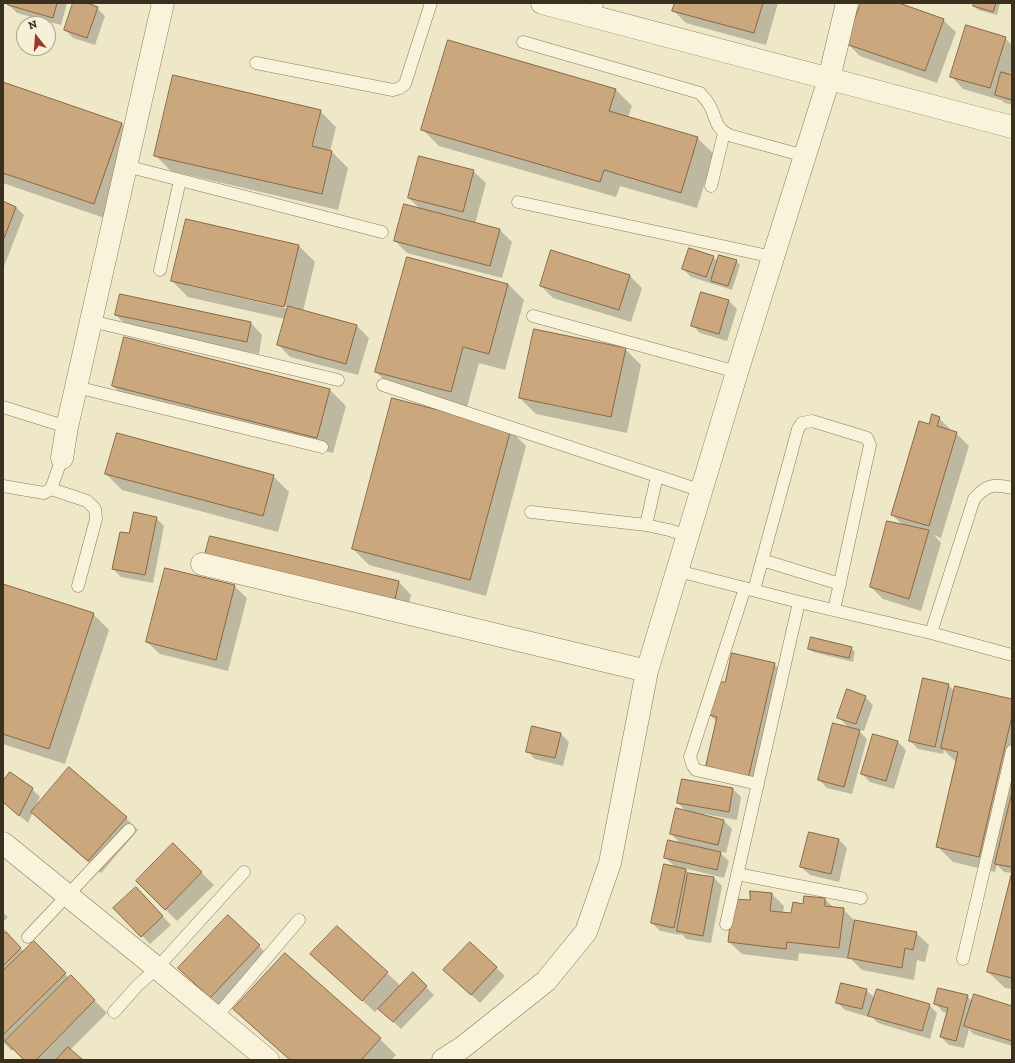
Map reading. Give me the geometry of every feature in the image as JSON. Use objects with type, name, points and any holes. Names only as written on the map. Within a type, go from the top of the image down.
[{"type":"street","points":[[62,458],[67,427],[163,3]]},
{"type":"street","points":[[542,3],[595,10],[829,78],[1012,127]]},
{"type":"street","points":[[443,1060],[463,1047],[546,981],[586,932],[610,863],[647,671],[737,372],[829,78],[847,3]]},
{"type":"street","points":[[202,564],[647,671]]},
{"type":"street","points":[[3,843],[268,1060]]},
{"type":"lane","points":[[256,63],[393,90],[400,88],[405,84],[431,3]]},
{"type":"lane","points":[[523,42],[700,93],[708,103],[716,124],[724,133],[805,156]]},
{"type":"lane","points":[[711,186],[724,133]]},
{"type":"lane","points":[[126,166],[382,232]]},
{"type":"lane","points":[[160,270],[180,180]]},
{"type":"lane","points":[[518,202],[773,257]]},
{"type":"lane","points":[[533,316],[737,372]]},
{"type":"lane","points":[[91,321],[338,380]]},
{"type":"lane","points":[[383,385],[702,491]]},
{"type":"lane","points":[[76,388],[322,447]]},
{"type":"lane","points":[[3,407],[67,427]]},
{"type":"lane","points":[[758,784],[696,770],[690,757],[749,589],[762,560],[798,429],[802,423],[812,421],[867,438],[870,445],[834,610]]},
{"type":"lane","points":[[3,486],[44,493],[51,489],[62,458]]},
{"type":"lane","points":[[646,525],[657,476]]},
{"type":"lane","points":[[931,633],[974,499],[981,491],[989,487],[998,485],[1012,488]]},
{"type":"lane","points":[[51,489],[88,501],[95,509],[96,519],[78,586]]},
{"type":"lane","points":[[531,512],[646,525],[688,536]]},
{"type":"lane","points":[[762,560],[840,584]]},
{"type":"lane","points":[[678,572],[931,633],[1012,655]]},
{"type":"lane","points":[[726,924],[799,602]]},
{"type":"lane","points":[[963,959],[1012,751]]},
{"type":"lane","points":[[28,937],[129,830]]},
{"type":"lane","points":[[114,1012],[137,986],[157,968],[244,872]]},
{"type":"lane","points":[[737,874],[861,898]]},
{"type":"lane","points":[[216,1017],[299,920]]},
{"type":"building","points":[[8,3],[57,3],[54,16],[46,16],[8,5]]},
{"type":"building","points":[[73,3],[87,3],[98,7],[87,38],[64,30]]},
{"type":"building","points":[[675,3],[763,3],[754,33],[672,11]]},
{"type":"building","points":[[861,3],[899,3],[944,19],[925,71],[846,44]]},
{"type":"building","points":[[974,3],[996,3],[993,12],[973,6]]},
{"type":"building","points":[[966,25],[1006,37],[990,88],[950,77]]},
{"type":"building","points":[[448,40],[616,89],[609,111],[698,137],[681,193],[604,170],[600,182],[421,130]]},
{"type":"building","points":[[1001,72],[1012,75],[1012,100],[995,95]]},
{"type":"building","points":[[173,75],[321,110],[312,146],[332,151],[322,194],[154,156]]},
{"type":"building","points":[[3,82],[122,123],[94,204],[3,173]]},
{"type":"building","points":[[419,156],[474,170],[463,212],[408,198]]},
{"type":"building","points":[[3,201],[16,207],[3,241]]},
{"type":"building","points":[[404,204],[500,229],[490,266],[394,241]]},
{"type":"building","points":[[186,219],[299,245],[284,307],[171,281]]},
{"type":"building","points":[[689,248],[714,256],[706,277],[682,269]]},
{"type":"building","points":[[551,250],[630,275],[619,310],[540,286]]},
{"type":"building","points":[[719,255],[737,260],[728,286],[711,281]]},
{"type":"building","points":[[407,257],[508,284],[489,354],[463,347],[451,392],[375,372]]},
{"type":"building","points":[[701,292],[729,300],[719,334],[691,326]]},
{"type":"building","points":[[120,294],[251,322],[247,342],[115,315]]},
{"type":"building","points":[[288,306],[357,325],[346,364],[277,345]]},
{"type":"building","points":[[534,329],[626,348],[611,417],[519,398]]},
{"type":"building","points":[[124,337],[330,389],[317,438],[112,386]]},
{"type":"building","points":[[392,398],[511,429],[470,580],[352,549]]},
{"type":"building","points":[[932,414],[940,417],[937,426],[957,432],[929,526],[891,515],[919,421],[929,424]]},
{"type":"building","points":[[117,433],[274,475],[263,516],[105,474]]},
{"type":"building","points":[[134,512],[157,517],[145,575],[112,569],[120,532],[129,533]]},
{"type":"building","points":[[887,521],[929,530],[909,599],[870,587]]},
{"type":"building","points":[[210,536],[399,581],[394,604],[204,558]]},
{"type":"building","points":[[165,568],[235,585],[216,660],[146,642]]},
{"type":"building","points":[[3,584],[94,613],[49,749],[3,734]]},
{"type":"building","points":[[811,637],[852,647],[849,658],[808,649]]},
{"type":"building","points":[[732,653],[775,663],[748,779],[705,769],[717,717],[709,715],[717,682],[725,682]]},
{"type":"building","points":[[923,678],[949,684],[935,747],[909,741]]},
{"type":"building","points":[[955,686],[1012,699],[1012,716],[979,857],[936,847],[958,752],[941,748]]},
{"type":"building","points":[[847,689],[866,696],[856,724],[837,718]]},
{"type":"building","points":[[833,723],[860,730],[844,787],[818,780]]},
{"type":"building","points":[[532,726],[561,733],[555,758],[526,752]]},
{"type":"building","points":[[873,734],[898,741],[886,781],[861,774]]},
{"type":"building","points":[[69,767],[127,817],[88,861],[31,812]]},
{"type":"building","points":[[10,772],[33,788],[19,816],[3,802],[3,781]]},
{"type":"building","points":[[682,779],[733,788],[729,812],[677,803]]},
{"type":"building","points":[[1012,792],[1012,862],[1011,867],[995,864]]},
{"type":"building","points":[[676,808],[724,820],[718,845],[670,834]]},
{"type":"building","points":[[809,832],[839,839],[831,874],[800,867]]},
{"type":"building","points":[[668,840],[721,852],[717,870],[664,858]]},
{"type":"building","points":[[173,843],[202,872],[165,910],[136,881]]},
{"type":"building","points":[[664,864],[686,869],[674,928],[651,923]]},
{"type":"building","points":[[1012,872],[1012,978],[987,972]]},
{"type":"building","points":[[688,873],[714,877],[703,936],[677,931]]},
{"type":"building","points":[[136,887],[163,916],[141,937],[113,908]]},
{"type":"building","points":[[750,891],[772,893],[770,911],[791,913],[793,902],[803,904],[804,896],[825,898],[825,906],[844,908],[839,948],[787,942],[786,949],[728,942],[733,899],[750,900]]},
{"type":"building","points":[[228,915],[260,945],[210,998],[178,968]]},
{"type":"building","points":[[855,920],[917,932],[913,950],[905,948],[902,968],[848,958]]},
{"type":"building","points":[[337,926],[388,972],[362,1001],[310,954]]},
{"type":"building","points":[[6,932],[21,948],[3,966],[3,935]]},
{"type":"building","points":[[34,941],[66,973],[3,1035],[3,971]]},
{"type":"building","points":[[470,942],[497,967],[471,995],[443,970]]},
{"type":"building","points":[[285,953],[381,1038],[361,1060],[290,1060],[233,1009]]},
{"type":"building","points":[[413,972],[427,986],[393,1022],[378,1009]]},
{"type":"building","points":[[71,975],[95,1000],[36,1060],[24,1060],[5,1041]]},
{"type":"building","points":[[841,983],[867,989],[862,1009],[836,1003]]},
{"type":"building","points":[[938,988],[968,995],[956,1041],[940,1037],[948,1008],[934,1004]]},
{"type":"building","points":[[877,989],[930,1004],[922,1031],[868,1016]]},
{"type":"building","points":[[974,994],[1012,1006],[1012,1041],[964,1026]]},
{"type":"building","points":[[68,1047],[83,1060],[56,1060]]}]
